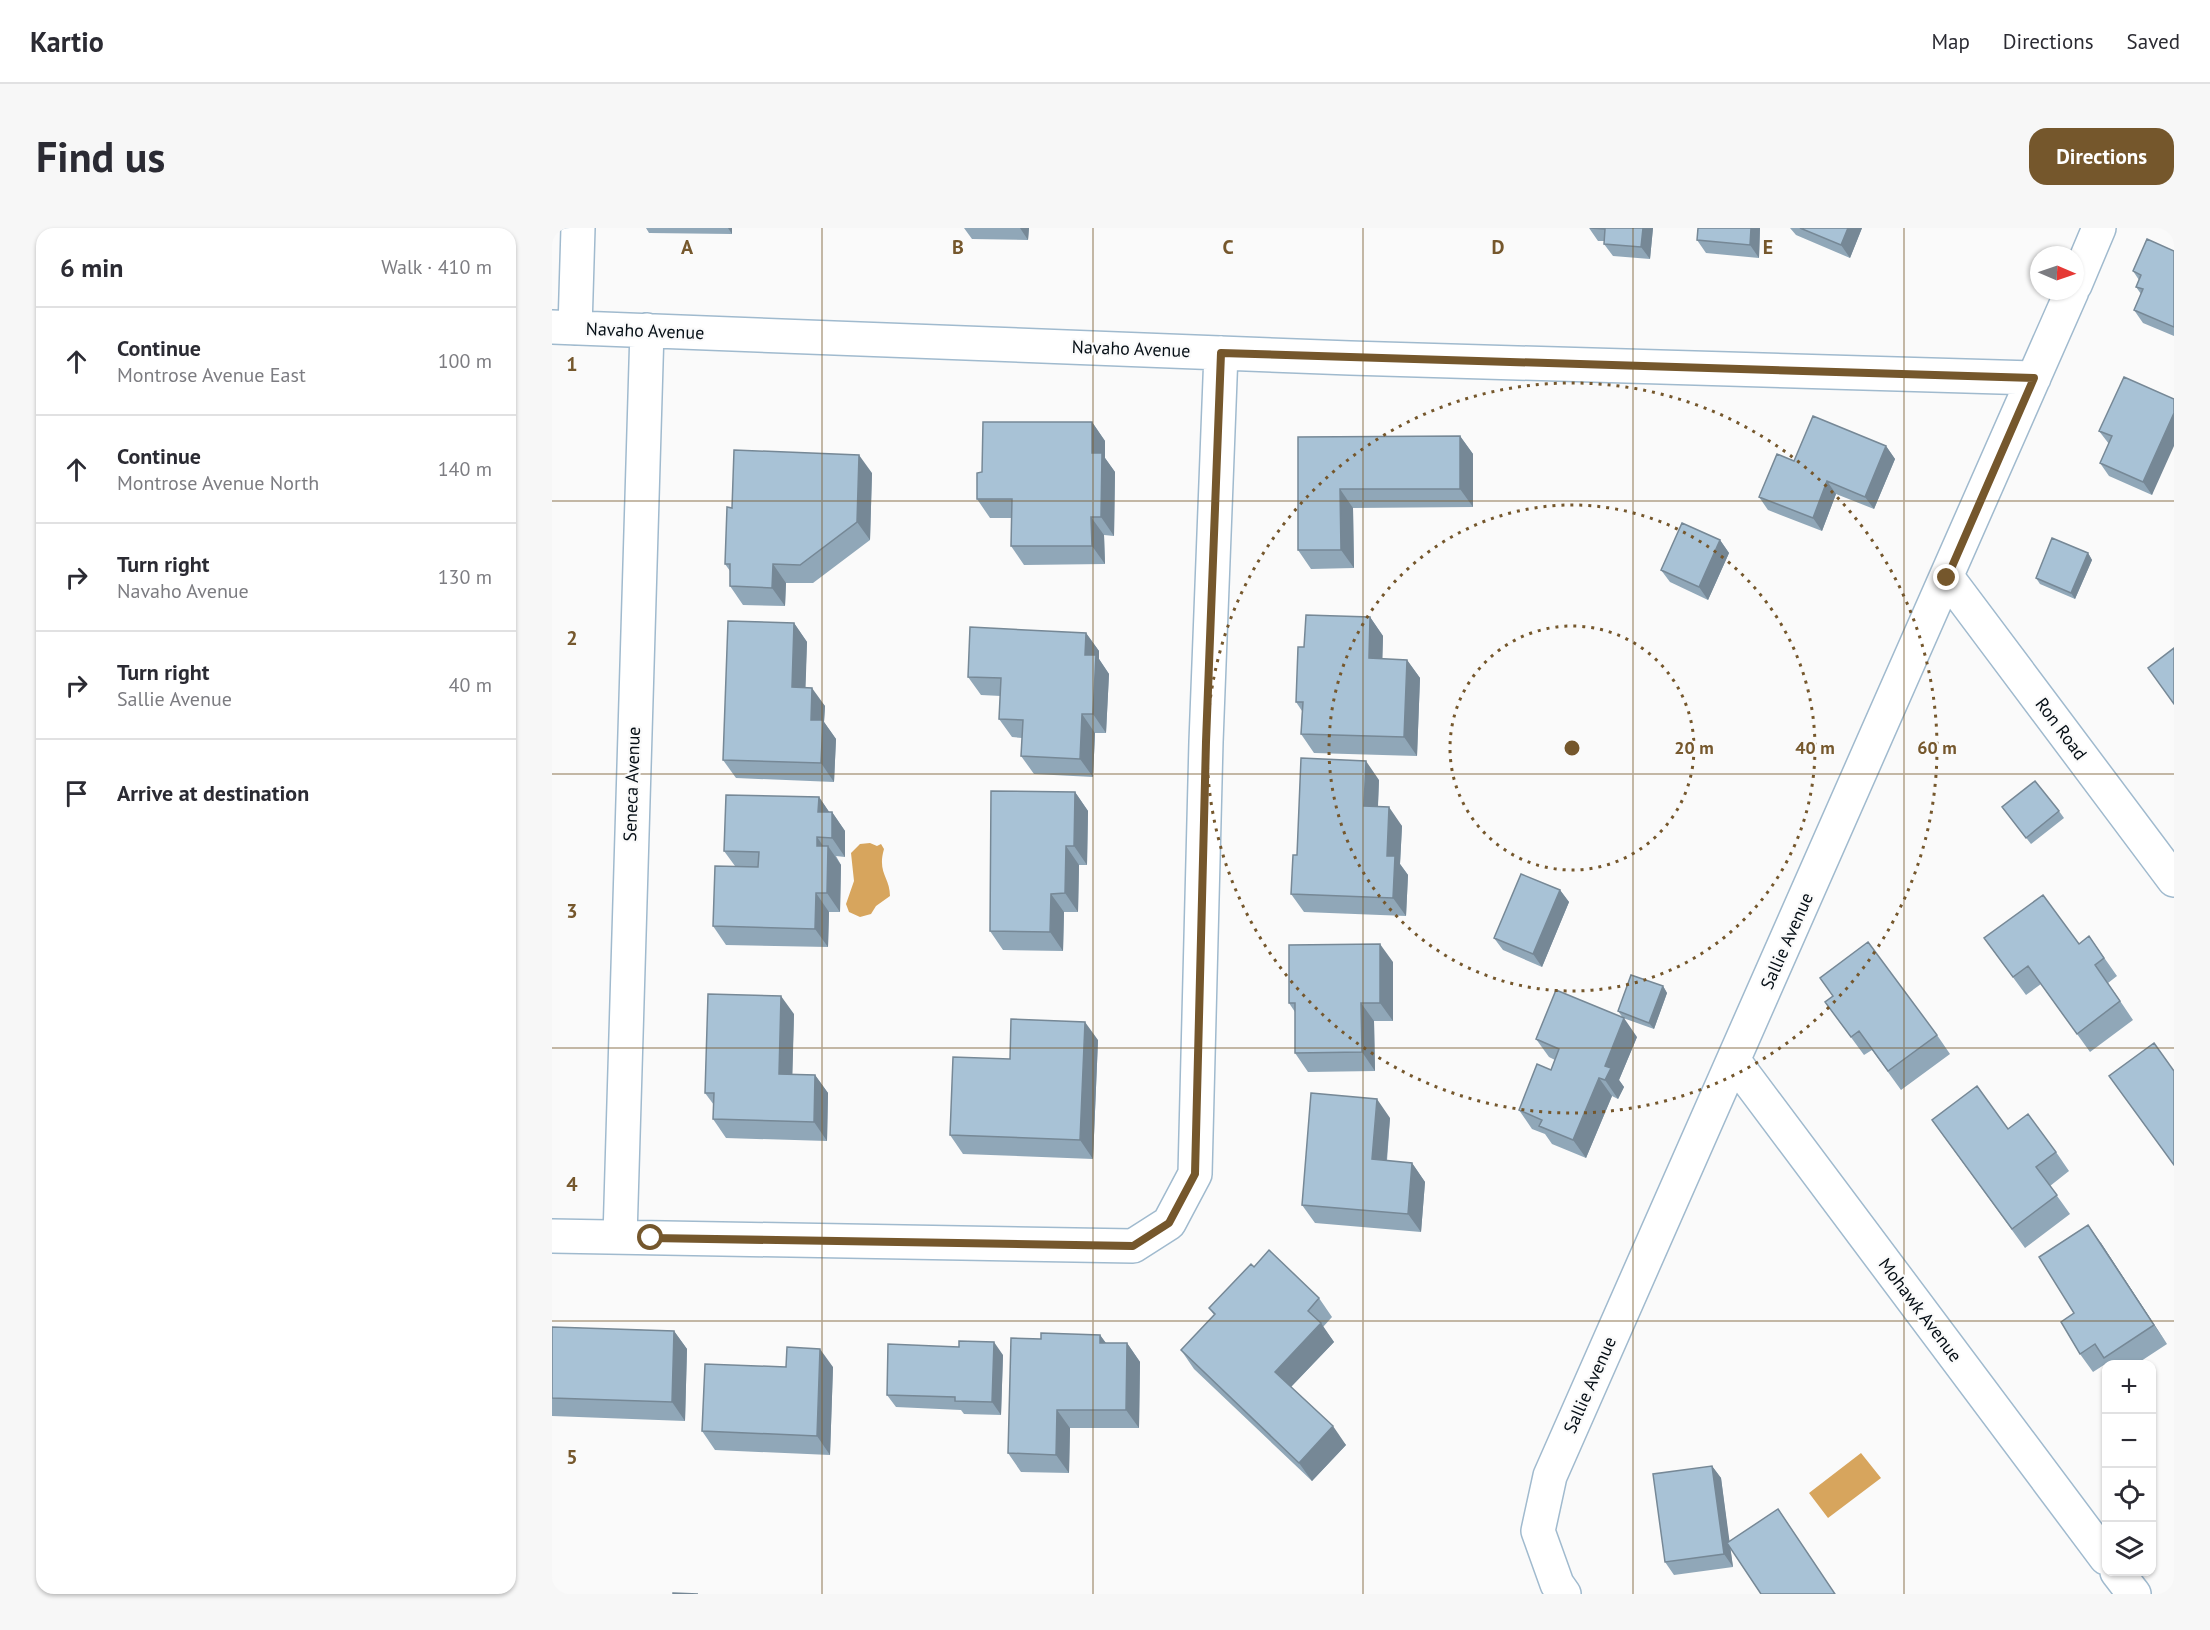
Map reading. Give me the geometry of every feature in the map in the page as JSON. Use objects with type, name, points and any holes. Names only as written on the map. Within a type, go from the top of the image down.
[{"type":"street","points":[[564,328],[578,228]]},
{"type":"street","points":[[2084,264],[2099,228]]},
{"type":"street","name":"Sallie Avenue","points":[[1564,1594],[1557,1584],[1538,1530],[1550,1476],[2068,300]]},
{"type":"street","name":"Navaho Avenue","points":[[564,328],[1221,353],[2034,378]]},
{"type":"street","name":"Seneca Avenue","points":[[620,1237],[647,330]]},
{"type":"street","points":[[552,1236],[1133,1246],[1169,1223],[1195,1174],[1205,754],[1221,353]]},
{"type":"street","name":"Ron Road","points":[[1947,578],[2174,880]]},
{"type":"street","name":"Mohawk Avenue","points":[[1734,1061],[2102,1553]]},
{"type":"street","points":[[2120,1576],[2134,1594]]},
{"type":"shaded area","points":[[870,843],[877,846],[881,844],[884,849],[882,864],[890,896],[876,906],[871,914],[860,917],[849,912],[846,904],[854,881],[851,853],[860,844]]},
{"type":"shaded area","points":[[1861,1453],[1881,1478],[1828,1518],[1809,1493]]},
{"type":"building","points":[[1590,228],[1643,228],[1641,247],[1604,244],[1605,229]]},
{"type":"building","points":[[1698,228],[1751,228],[1750,245],[1697,240]]},
{"type":"building","points":[[1800,228],[1848,228],[1841,245]]},
{"type":"building","points":[[2147,239],[2174,251],[2174,327],[2134,310],[2143,289],[2136,287],[2141,275],[2133,271]]},
{"type":"building","points":[[2124,377],[2174,399],[2174,413],[2143,482],[2100,463],[2112,436],[2099,431]]},
{"type":"building","points":[[1813,416],[1886,446],[1865,497],[1827,481],[1813,518],[1759,497],[1777,454],[1794,461]]},
{"type":"building","points":[[983,422],[1092,422],[1092,453],[1102,453],[1101,517],[1091,517],[1092,546],[1011,546],[1012,499],[977,499],[977,473],[982,472]]},
{"type":"building","points":[[1460,436],[1460,489],[1340,489],[1341,550],[1298,550],[1298,437]]},
{"type":"building","points":[[734,450],[859,455],[857,522],[800,565],[773,564],[772,588],[730,586],[730,564],[725,564],[727,507],[732,508]]},
{"type":"building","points":[[1682,523],[1720,540],[1699,587],[1661,570]]},
{"type":"building","points":[[2052,538],[2088,553],[2071,593],[2036,578]]},
{"type":"building","points":[[1306,615],[1370,617],[1369,658],[1407,660],[1404,737],[1301,734],[1303,702],[1296,702],[1298,647],[1304,647]]},
{"type":"building","points":[[728,621],[794,623],[792,687],[812,688],[811,720],[823,720],[821,763],[723,760]]},
{"type":"building","points":[[970,627],[1086,633],[1085,655],[1096,655],[1093,714],[1082,714],[1080,759],[1021,756],[1023,720],[999,719],[1001,678],[968,677]]},
{"type":"building","points":[[2174,648],[2174,704],[2148,668]]},
{"type":"building","points":[[1301,758],[1366,761],[1364,806],[1389,807],[1387,856],[1395,856],[1393,898],[1291,894],[1293,855],[1297,855]]},
{"type":"building","points":[[2035,781],[2059,811],[2026,838],[2002,807]]},
{"type":"building","points":[[991,791],[1075,792],[1074,846],[1066,846],[1065,893],[1051,894],[1050,932],[990,931]]},
{"type":"building","points":[[726,795],[819,797],[818,812],[832,812],[832,838],[817,837],[817,846],[828,846],[827,893],[816,893],[815,929],[713,926],[715,866],[758,867],[759,852],[724,851]]},
{"type":"building","points":[[1521,874],[1560,890],[1533,954],[1494,938]]},
{"type":"building","points":[[2043,895],[2079,944],[2089,936],[2104,958],[2095,965],[2120,1001],[2077,1034],[2028,966],[2013,977],[1984,938]]},
{"type":"building","points":[[1868,942],[1937,1035],[1888,1071],[1859,1031],[1851,1037],[1825,1002],[1833,996],[1820,978]]},
{"type":"building","points":[[1380,944],[1380,1003],[1361,1003],[1362,1052],[1295,1053],[1295,1003],[1289,1003],[1289,945]]},
{"type":"building","points":[[1631,975],[1663,986],[1649,1023],[1618,1011]]},
{"type":"building","points":[[1556,990],[1624,1018],[1605,1066],[1611,1068],[1605,1080],[1599,1078],[1573,1140],[1539,1126],[1542,1120],[1519,1110],[1537,1064],[1551,1070],[1559,1049],[1536,1039]]},
{"type":"building","points":[[708,994],[781,996],[779,1074],[815,1075],[814,1122],[713,1119],[714,1093],[705,1093]]},
{"type":"building","points":[[1011,1019],[1085,1022],[1080,1140],[950,1135],[953,1057],[1010,1059]]},
{"type":"building","points":[[2154,1043],[2174,1071],[2174,1165],[2109,1076]]},
{"type":"building","points":[[1977,1086],[2008,1129],[2028,1114],[2056,1152],[2036,1167],[2057,1195],[2012,1229],[1932,1120]]},
{"type":"building","points":[[1311,1093],[1377,1099],[1372,1159],[1412,1163],[1408,1214],[1302,1205]]},
{"type":"building","points":[[2088,1225],[2154,1325],[2104,1358],[2095,1344],[2080,1354],[2061,1322],[2074,1313],[2039,1257]]},
{"type":"building","points":[[1269,1250],[1319,1298],[1308,1311],[1321,1323],[1275,1372],[1333,1426],[1299,1463],[1181,1350],[1215,1314],[1209,1308],[1251,1264],[1254,1267]]},
{"type":"building","points":[[552,1327],[674,1331],[672,1402],[552,1398]]},
{"type":"building","points":[[1041,1333],[1100,1335],[1100,1343],[1127,1343],[1126,1410],[1057,1410],[1056,1455],[1008,1453],[1011,1338],[1041,1339]]},
{"type":"building","points":[[959,1341],[994,1342],[992,1402],[955,1401],[955,1397],[887,1395],[888,1344],[959,1347]]},
{"type":"building","points":[[787,1347],[820,1349],[817,1436],[702,1431],[705,1364],[786,1367]]},
{"type":"building","points":[[1712,1466],[1724,1554],[1665,1562],[1653,1474]]},
{"type":"building","points":[[1778,1509],[1835,1594],[1761,1594],[1727,1543]]},
{"type":"route","points":[[651,1238],[1133,1246],[1169,1223],[1195,1174],[1206,742],[1221,353],[2034,378],[1947,578]]}]
